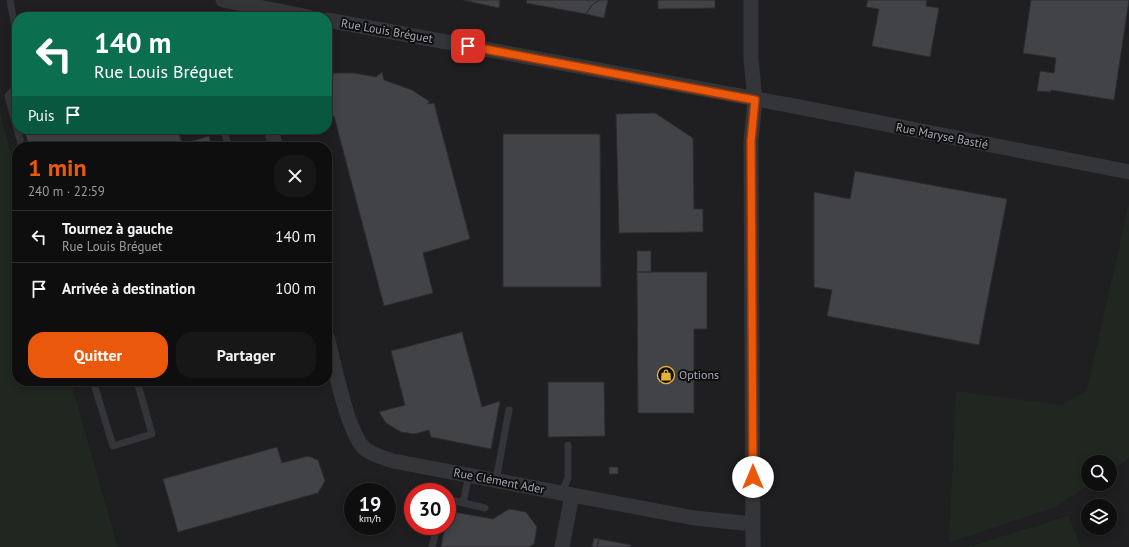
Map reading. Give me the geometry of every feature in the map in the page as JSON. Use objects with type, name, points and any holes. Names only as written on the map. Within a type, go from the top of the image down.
[{"type":"street","points":[[223,0],[264,12]]},
{"type":"street","points":[[751,0],[752,60],[755,100],[751,141],[753,547]]},
{"type":"street","name":"Rue Louis Bréguet","points":[[332,21],[755,100]]},
{"type":"street","name":"Rue Maryse Bastié","points":[[755,100],[1129,172]]},
{"type":"street","name":"Rue Clément Ader","points":[[332,355],[352,429],[365,449],[378,456],[393,462],[694,518],[753,524]]},
{"type":"street","points":[[562,547],[567,494]]},
{"type":"lane","points":[[10,0],[12,12]]},
{"type":"lane","points":[[12,92],[8,96],[12,111]]},
{"type":"lane","points":[[95,386],[112,446],[152,434],[138,386]]},
{"type":"lane","points":[[496,480],[509,410]]},
{"type":"lane","points":[[567,494],[568,445]]},
{"type":"lane","points":[[463,503],[469,475]]},
{"type":"lane","points":[[456,501],[485,508]]},
{"type":"lane","points":[[432,547],[435,535]]},
{"type":"shaded area","points":[[0,0],[1129,0],[1129,547],[1081,547],[1069,515],[967,547],[118,547],[72,386],[332,386],[332,142],[12,142],[12,157],[0,111]]},
{"type":"shaded area","points":[[0,111],[12,157],[12,386],[72,386],[118,547],[0,547]]},
{"type":"shaded area","points":[[1129,203],[1129,458],[1117,466],[1117,455],[1081,455],[1081,490],[1057,506],[949,543],[956,391],[1062,405],[1087,390]]},
{"type":"shaded area","points":[[1069,515],[1081,547],[967,547]]},
{"type":"building","points":[[463,0],[500,0],[499,8]]},
{"type":"building","points":[[527,0],[600,0],[592,5],[586,14],[526,3]]},
{"type":"building","points":[[599,0],[608,0],[604,18],[586,14],[592,5]]},
{"type":"building","points":[[658,0],[715,0],[715,8],[658,9]]},
{"type":"building","points":[[868,0],[927,0],[926,6],[939,8],[930,57],[872,46],[879,9],[866,7]]},
{"type":"building","points":[[1031,0],[1129,0],[1114,100],[1051,90],[1051,92],[1037,91],[1040,71],[1054,73],[1056,58],[1023,53]]},
{"type":"building","points":[[382,72],[384,80],[412,90],[429,101],[428,104],[434,103],[470,239],[423,253],[433,293],[384,306],[334,116],[332,116],[332,73],[354,73],[376,77]]},
{"type":"building","points":[[655,113],[693,138],[694,209],[703,209],[703,232],[619,233],[616,114]]},
{"type":"building","points":[[25,134],[179,134],[181,142],[28,142]]},
{"type":"building","points":[[503,134],[600,134],[601,287],[503,287]]},
{"type":"building","points":[[209,136],[211,142],[189,142]]},
{"type":"building","points":[[855,171],[1007,199],[979,345],[827,316],[832,290],[814,287],[814,192],[850,199]]},
{"type":"building","points":[[637,251],[651,251],[651,272],[637,272]]},
{"type":"building","points":[[637,272],[707,272],[707,329],[694,329],[694,413],[638,413]]},
{"type":"building","points":[[462,332],[482,407],[500,401],[491,449],[431,437],[429,430],[414,434],[401,432],[386,423],[379,412],[405,405],[391,351]]},
{"type":"building","points":[[548,382],[604,382],[605,436],[548,437]]},
{"type":"building","points":[[277,447],[282,463],[308,456],[318,460],[325,481],[318,493],[178,532],[163,479]]},
{"type":"building","points":[[609,467],[618,467],[618,474],[609,474]]},
{"type":"building","points":[[509,509],[526,512],[537,527],[534,544],[529,547],[441,547],[443,535],[456,535],[456,512],[493,519]]},
{"type":"building","points":[[594,538],[599,539],[597,547],[592,547]]},
{"type":"building","points":[[599,539],[631,545],[630,547],[597,547]]},
{"type":"place","name":"Options","points":[[666,375]]},
{"type":"route","points":[[468,46],[755,100],[751,141],[753,477]]}]
